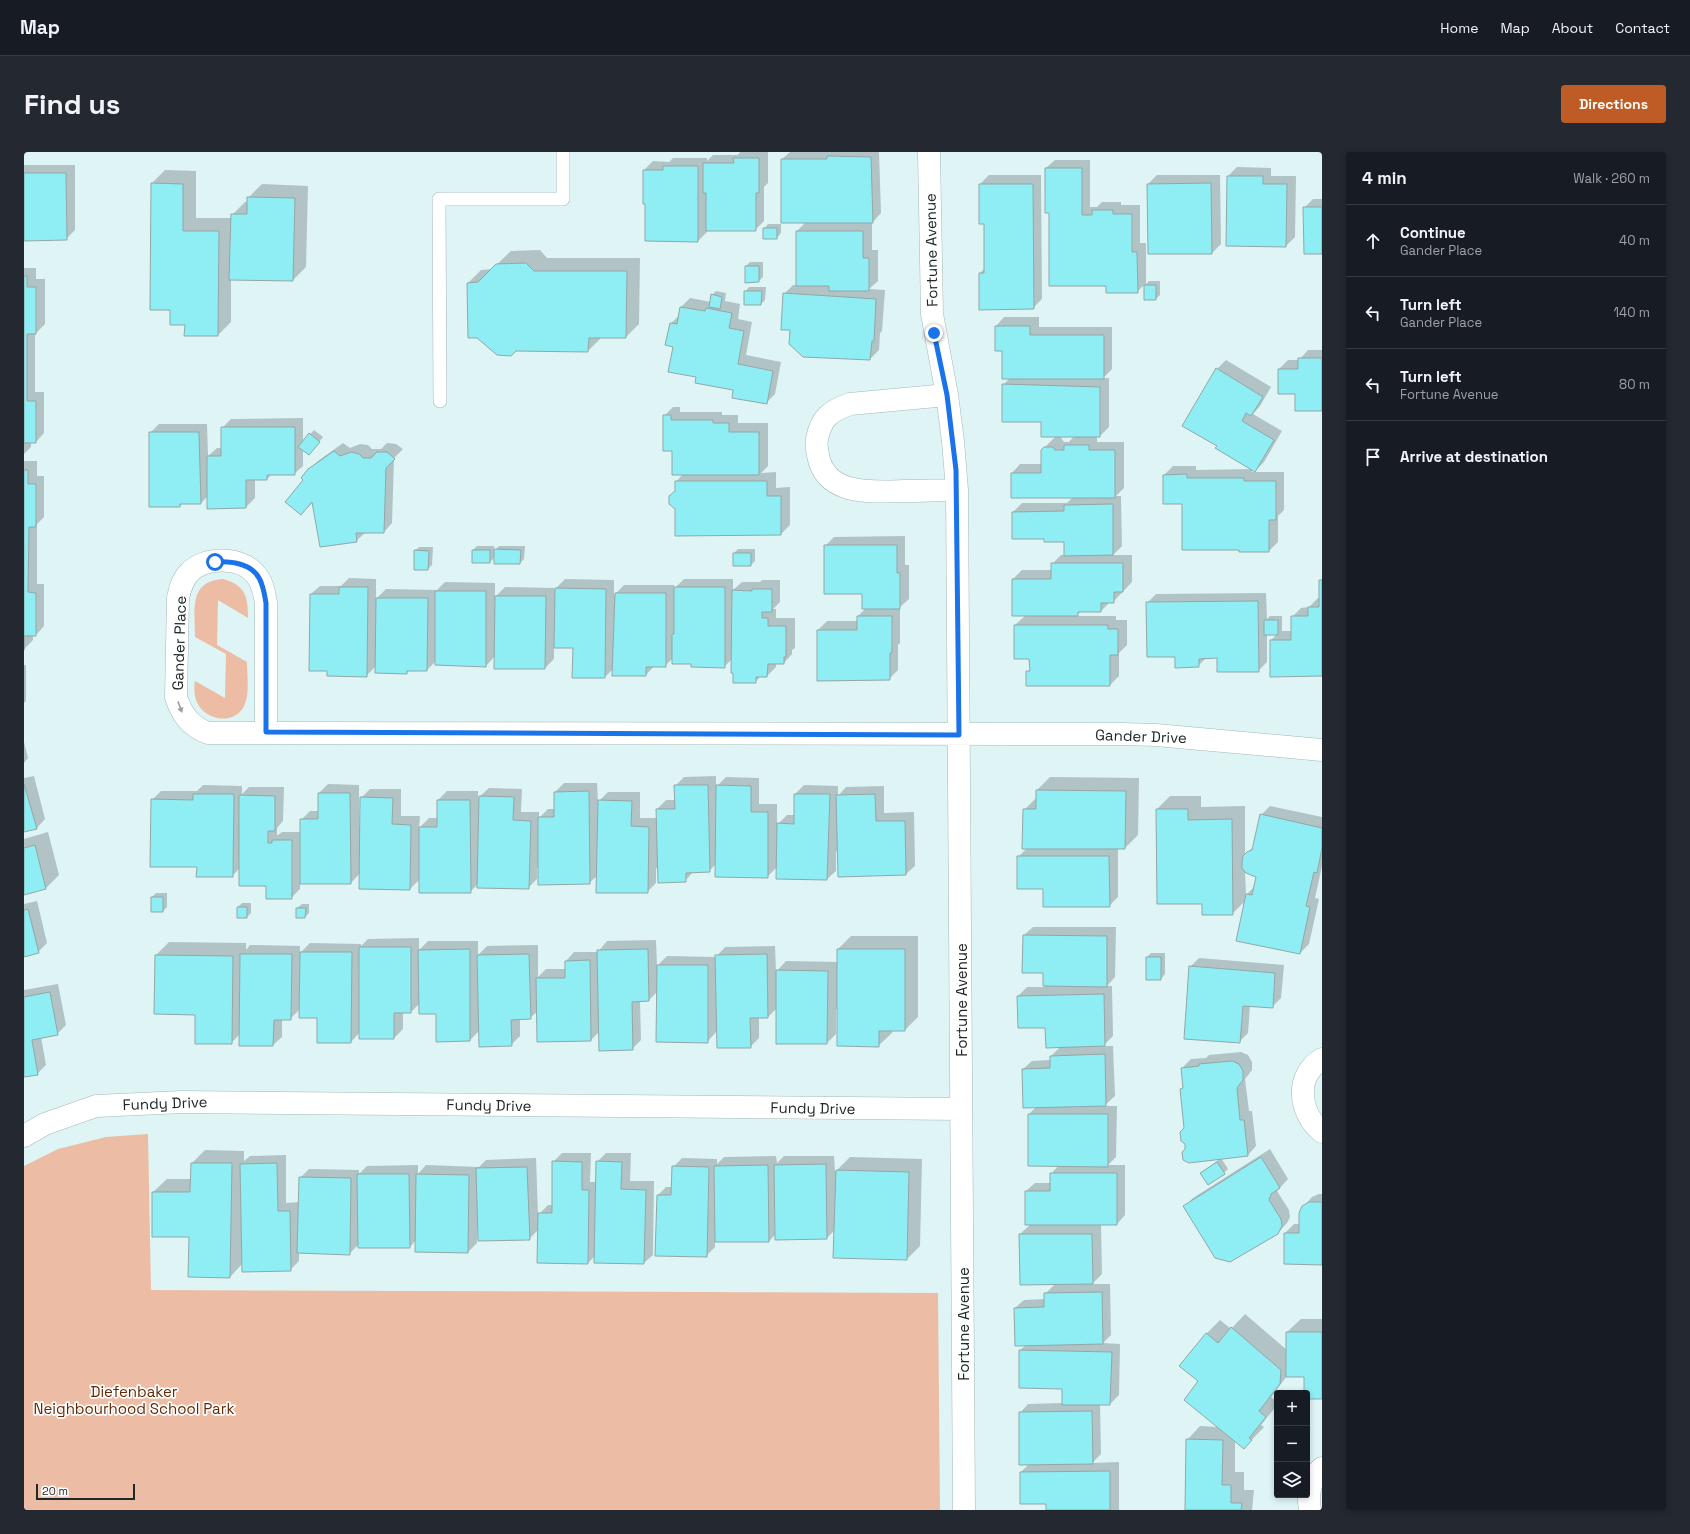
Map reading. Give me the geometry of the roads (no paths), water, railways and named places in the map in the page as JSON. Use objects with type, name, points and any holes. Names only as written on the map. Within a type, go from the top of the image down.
[{"type":"street","name":"Fortune Avenue","points":[[930,152],[932,314],[947,395],[957,490],[964,1510]]},
{"type":"street","points":[[947,395],[850,404],[838,408],[830,412],[819,429],[816,441],[817,451],[819,462],[830,478],[838,484],[850,489],[881,492],[957,490]]},
{"type":"street","name":"Gander Place","points":[[266,732],[266,603],[262,584],[255,573],[244,565],[230,561],[202,564],[190,572],[181,585],[178,598],[176,697],[180,710],[187,721],[198,729],[208,733],[959,735]]},
{"type":"street","name":"Gander Drive","points":[[959,735],[1156,735],[1322,750]]},
{"type":"street","points":[[1322,1059],[1309,1072],[1304,1085],[1303,1099],[1306,1113],[1314,1125],[1322,1132]]},
{"type":"street","name":"Fundy Drive","points":[[24,1136],[45,1124],[96,1106],[182,1102],[961,1109]]},
{"type":"street","points":[[1310,1510],[1308,1500],[1310,1486],[1316,1474],[1322,1468]]},
{"type":"lane","points":[[440,402],[439,199],[563,199],[563,152]]},
{"type":"park label","name":"Diefenbaker Neighbourhood School Park","points":[[134,1400]]}]
